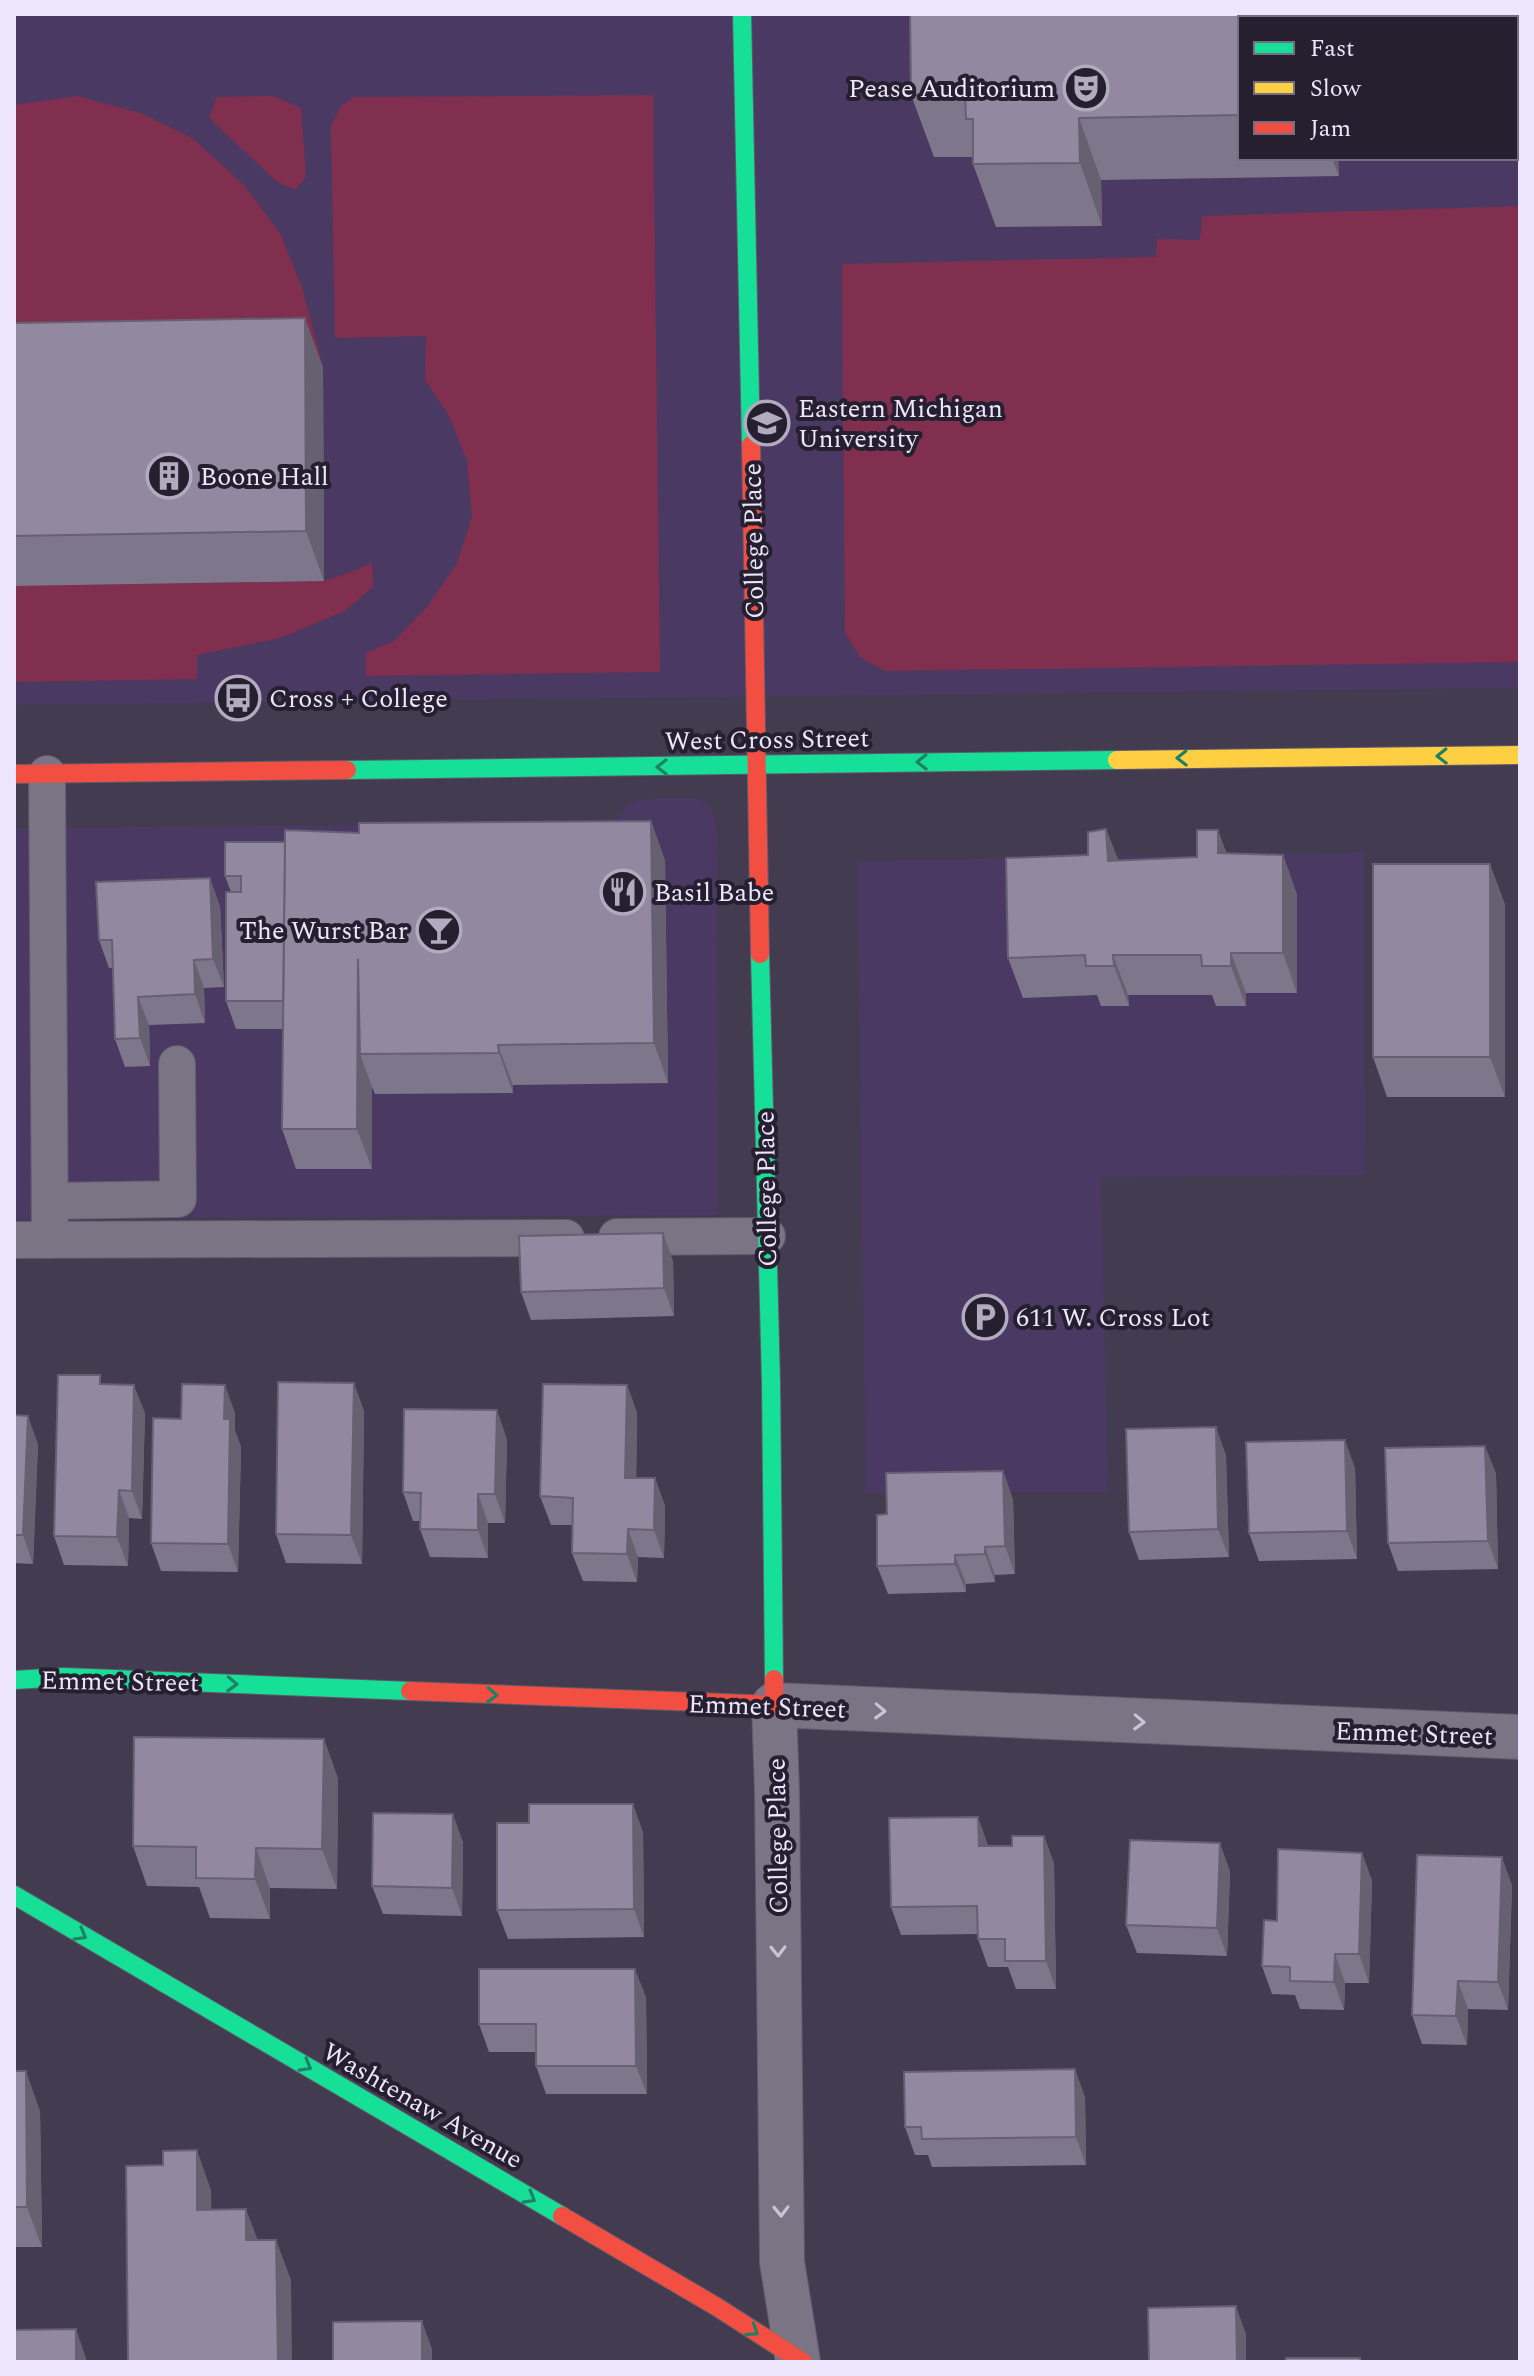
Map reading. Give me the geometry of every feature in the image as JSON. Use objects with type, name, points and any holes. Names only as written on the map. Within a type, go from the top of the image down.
[{"type":"street","name":"College Place","points":[[742,14],[774,1592],[782,2262],[800,2361]]},
{"type":"street","name":"West Cross Street","points":[[31,774],[1520,755]]},
{"type":"street","name":"Emmet Street","points":[[14,1680],[64,1677],[1520,1737]]},
{"type":"street","name":"Washtenaw Avenue","points":[[14,1895],[703,2299],[800,2361]]},
{"type":"lane","points":[[31,774],[50,1240]]},
{"type":"lane","points":[[50,1201],[178,1199],[177,1064]]},
{"type":"lane","points":[[14,1240],[767,1236]]},
{"type":"shaded area","name":"Eastern Michigan University","points":[[14,14],[1520,14],[1520,688],[14,705]]},
{"type":"shaded area","points":[[653,95],[660,672],[366,676],[366,653],[394,641],[428,606],[457,563],[472,517],[467,460],[448,414],[425,380],[426,336],[335,338],[331,126],[341,106],[354,97]]},
{"type":"shaded area","points":[[77,96],[141,113],[192,138],[243,184],[280,233],[302,287],[323,367],[14,372],[14,105]]},
{"type":"shaded area","points":[[273,96],[301,108],[306,177],[295,190],[276,181],[209,118],[217,97]]},
{"type":"shaded area","points":[[1520,206],[1520,662],[885,671],[860,657],[845,633],[842,264],[1156,257],[1157,239],[1200,240],[1202,216]]},
{"type":"shaded area","points":[[372,562],[373,587],[345,611],[280,638],[197,655],[197,679],[14,682],[14,586],[324,581]]},
{"type":"shaded area","points":[[661,798],[696,798],[708,804],[717,829],[718,1215],[14,1219],[14,828],[612,823],[629,805]]},
{"type":"shaded area","points":[[1364,852],[1365,1175],[1101,1177],[1108,1492],[866,1493],[857,861]]},
{"type":"building","name":"Pease Auditorium","points":[[910,14],[1422,14],[1238,16],[1238,115],[1079,118],[1080,163],[973,164],[973,119],[966,119],[965,95],[911,95]]},
{"type":"building","name":"Boone Hall","points":[[305,318],[306,531],[14,536],[14,323]]},
{"type":"building","points":[[651,821],[654,1043],[498,1045],[499,1053],[360,1054],[358,959],[357,1129],[282,1129],[285,830],[359,833],[359,823]]},
{"type":"building","points":[[1106,829],[1108,861],[1197,857],[1197,830],[1218,830],[1218,853],[1283,855],[1283,953],[1231,953],[1231,966],[1202,966],[1201,955],[1113,955],[1114,966],[1086,966],[1085,955],[1008,958],[1006,858],[1088,855],[1088,832]]},
{"type":"building","points":[[225,842],[285,842],[283,1001],[226,1001],[226,892],[241,892],[241,876],[225,876]]},
{"type":"building","points":[[1373,864],[1490,864],[1490,1057],[1373,1057]]},
{"type":"building","points":[[210,878],[213,959],[194,960],[195,994],[138,997],[140,1038],[115,1039],[112,940],[99,940],[96,882]]},
{"type":"building","points":[[663,1233],[664,1288],[521,1292],[519,1236]]},
{"type":"building","points":[[58,1375],[100,1375],[100,1384],[134,1385],[132,1491],[119,1490],[117,1537],[54,1536]]},
{"type":"building","points":[[278,1382],[354,1383],[351,1535],[276,1534]]},
{"type":"building","points":[[182,1384],[225,1385],[224,1419],[230,1419],[228,1544],[151,1543],[153,1418],[181,1419]]},
{"type":"building","points":[[543,1384],[627,1385],[625,1478],[655,1478],[654,1530],[628,1529],[627,1554],[572,1553],[573,1498],[540,1496]]},
{"type":"building","points":[[404,1409],[497,1410],[495,1494],[478,1494],[478,1530],[420,1529],[421,1493],[403,1492]]},
{"type":"building","points":[[14,1415],[28,1416],[23,1535],[14,1535]]},
{"type":"building","points":[[1216,1427],[1218,1529],[1129,1532],[1126,1429]]},
{"type":"building","points":[[1345,1440],[1347,1531],[1249,1533],[1246,1442]]},
{"type":"building","points":[[1485,1446],[1488,1541],[1388,1543],[1385,1448]]},
{"type":"building","points":[[1003,1471],[1005,1546],[985,1547],[985,1554],[955,1555],[955,1564],[877,1566],[877,1515],[887,1514],[886,1473]]},
{"type":"building","points":[[134,1737],[324,1739],[322,1849],[256,1848],[255,1879],[196,1878],[196,1847],[133,1846]]},
{"type":"building","points":[[529,1804],[633,1804],[634,1909],[497,1910],[497,1823],[529,1823]]},
{"type":"building","points":[[373,1813],[453,1814],[452,1888],[372,1886]]},
{"type":"building","points":[[978,1817],[979,1846],[1012,1846],[1012,1836],[1044,1836],[1046,1961],[1005,1961],[1005,1939],[978,1939],[977,1906],[891,1907],[889,1818]]},
{"type":"building","points":[[1130,1840],[1220,1843],[1217,1928],[1126,1925]]},
{"type":"building","points":[[1278,1849],[1362,1853],[1359,1954],[1335,1954],[1334,1982],[1290,1981],[1290,1967],[1262,1966],[1264,1920],[1277,1921]]},
{"type":"building","points":[[1417,1855],[1502,1857],[1498,1982],[1458,1981],[1456,2016],[1412,2015]]},
{"type":"building","points":[[479,1969],[635,1969],[636,2066],[536,2066],[536,2024],[479,2024]]},
{"type":"building","points":[[1075,2069],[1076,2137],[922,2139],[921,2127],[905,2127],[904,2072]]},
{"type":"building","points":[[14,2071],[26,2071],[27,2207],[14,2207]]},
{"type":"building","points":[[197,2150],[197,2210],[246,2209],[246,2240],[276,2240],[278,2362],[128,2362],[126,2166],[163,2165],[163,2151]]},
{"type":"building","points":[[1236,2306],[1237,2362],[1149,2362],[1148,2308]]},
{"type":"building","points":[[422,2321],[422,2362],[333,2362],[333,2322]]},
{"type":"building","points":[[76,2329],[76,2362],[14,2362],[14,2330]]},
{"type":"building","points":[[1286,2358],[1360,2358],[1360,2362],[1286,2362]]},
{"type":"traffic: fast","points":[[742,14],[751,445]]},
{"type":"traffic: fast","points":[[347,770],[1117,760]]},
{"type":"traffic: fast","points":[[760,954],[771,1383],[774,1679]]},
{"type":"traffic: fast","points":[[14,1680],[64,1677],[410,1691]]},
{"type":"traffic: fast","points":[[14,1895],[562,2216]]},
{"type":"traffic: slow","points":[[1117,760],[1520,755]]},
{"type":"traffic: jam","points":[[751,445],[760,954]]},
{"type":"traffic: jam","points":[[14,774],[347,770]]},
{"type":"traffic: jam","points":[[410,1691],[774,1705],[774,1679]]},
{"type":"traffic: jam","points":[[562,2216],[717,2307],[803,2362]]},
{"type":"place","name":"Pease Auditorium","points":[[1086,88]]},
{"type":"place","name":"Eastern Michigan University","points":[[767,423]]},
{"type":"place","name":"Boone Hall","points":[[169,476]]},
{"type":"place","name":"Cross + College","points":[[238,698]]},
{"type":"place","name":"Basil Babe","points":[[623,892]]},
{"type":"place","name":"The Wurst Bar","points":[[439,930]]},
{"type":"place","name":"611 W. Cross Lot","points":[[985,1317]]}]
